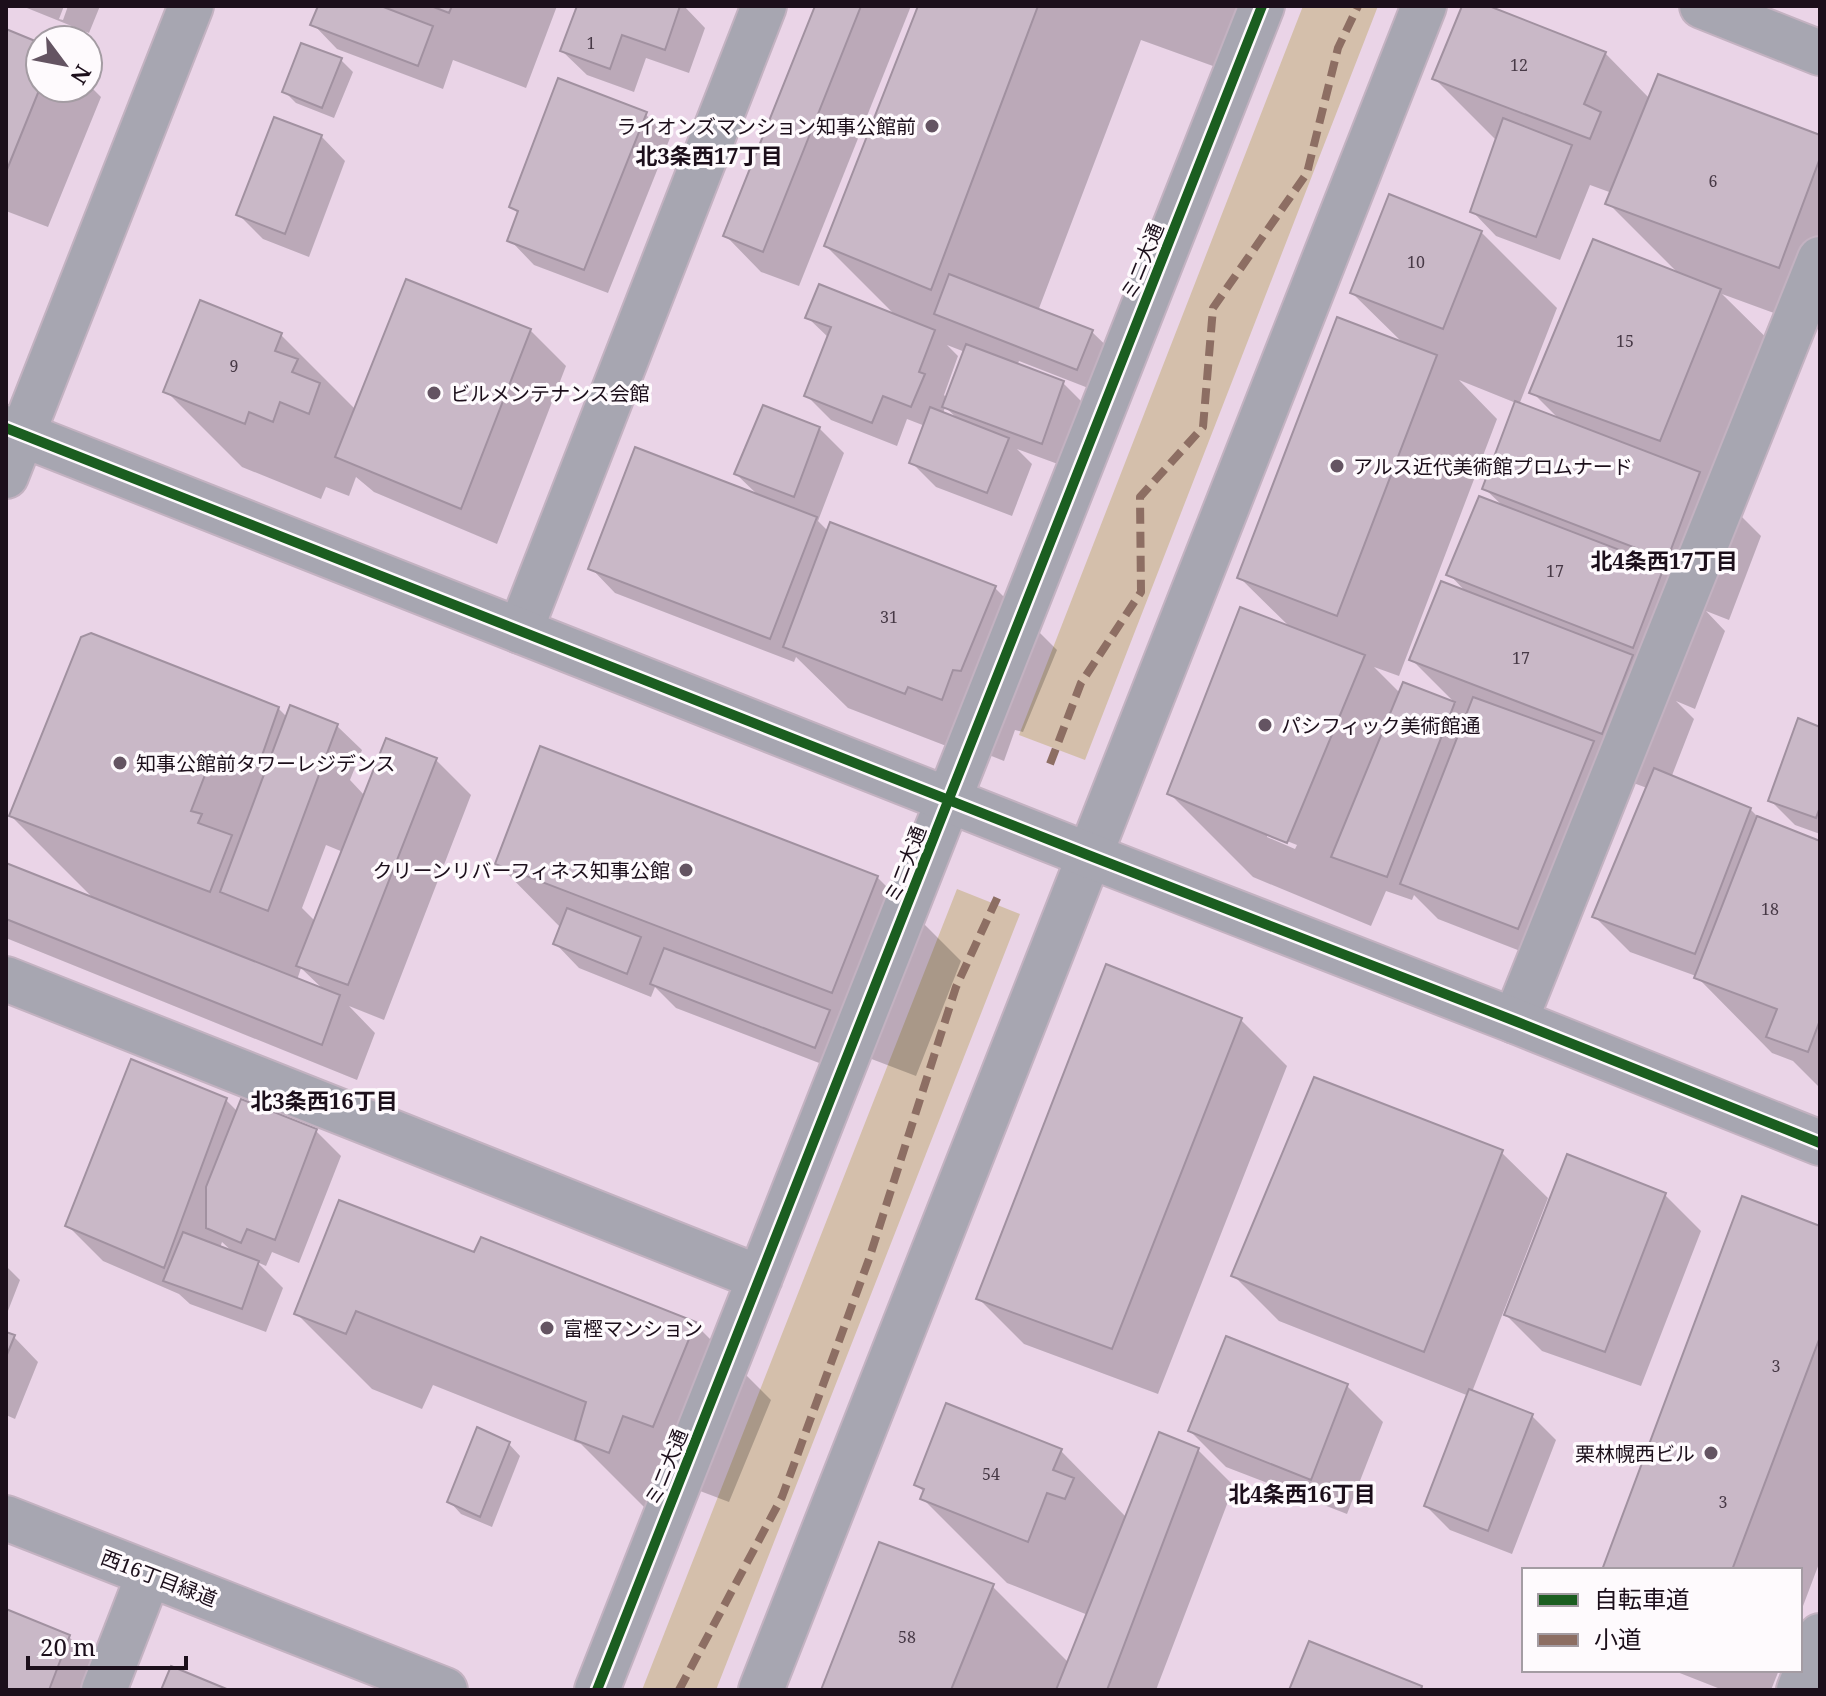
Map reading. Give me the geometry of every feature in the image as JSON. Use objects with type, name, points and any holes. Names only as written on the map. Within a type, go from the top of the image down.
[{"type":"street","points":[[6,476],[14,432],[191,6]]},
{"type":"street","points":[[520,631],[764,6]]},
{"type":"street","name":"ミニ大通","points":[[597,1690],[1262,6]]},
{"type":"street","points":[[761,1690],[1424,6]]},
{"type":"street","points":[[1702,6],[1820,53]]},
{"type":"street","points":[[1515,1021],[1820,259]]},
{"type":"street","points":[[14,432],[1820,1143]]},
{"type":"street","points":[[6,979],[760,1278]]},
{"type":"street","name":"西16丁目緑道","points":[[6,1518],[445,1690]]},
{"type":"street","points":[[104,1690],[149,1574]]},
{"type":"street","points":[[1799,1690],[1820,1636]]},
{"type":"shaded area","points":[[1303,6],[1378,6],[1085,760],[1019,735]]},
{"type":"shaded area","points":[[957,889],[1020,914],[716,1690],[642,1690]]},
{"type":"building","points":[[318,6],[381,6],[433,26],[418,66],[310,25]]},
{"type":"building","points":[[431,6],[452,6],[449,13]]},
{"type":"building","points":[[577,6],[680,6],[665,50],[622,35],[610,69],[560,51]]},
{"type":"building","points":[[815,6],[861,6],[763,252],[723,236]]},
{"type":"building","name":"ライオンズマンション知事公館前","points":[[918,6],[1038,6],[931,290],[824,246]]},
{"type":"building","points":[[1462,6],[1489,6],[1606,52],[1584,104],[1601,112],[1590,139],[1432,79]]},
{"type":"building","points":[[6,29],[24,36],[24,104],[34,104],[6,172]]},
{"type":"building","points":[[301,43],[342,58],[322,108],[282,92]]},
{"type":"building","points":[[1658,74],[1820,135],[1820,158],[1779,268],[1605,204]]},
{"type":"building","points":[[558,78],[647,112],[584,270],[507,241],[518,211],[509,207]]},
{"type":"building","points":[[274,117],[322,135],[285,234],[236,215]]},
{"type":"building","points":[[1503,118],[1572,145],[1536,237],[1470,212]]},
{"type":"building","points":[[1389,194],[1482,231],[1443,329],[1350,293]]},
{"type":"building","points":[[1593,239],[1721,289],[1660,441],[1529,393]]},
{"type":"building","points":[[949,274],[1093,330],[1077,370],[934,314]]},
{"type":"building","name":"ビルメンテナンス会館","points":[[406,279],[531,329],[461,509],[335,457]]},
{"type":"building","points":[[819,284],[935,330],[919,372],[925,374],[911,407],[883,396],[872,423],[804,396],[831,327],[805,318]]},
{"type":"building","points":[[200,300],[282,333],[275,351],[298,359],[292,372],[320,383],[309,414],[280,402],[273,422],[249,412],[245,424],[163,392]]},
{"type":"building","name":"アルス近代美術館プロムナード","points":[[1337,317],[1437,355],[1337,616],[1237,578]]},
{"type":"building","points":[[966,344],[1064,381],[1042,444],[942,407]]},
{"type":"building","points":[[1515,401],[1700,472],[1667,560],[1482,489]]},
{"type":"building","points":[[763,405],[820,427],[794,497],[734,474]]},
{"type":"building","points":[[930,407],[1009,438],[987,493],[909,463]]},
{"type":"building","points":[[635,447],[817,517],[770,639],[588,569]]},
{"type":"building","points":[[1479,496],[1664,567],[1633,648],[1446,575]]},
{"type":"building","points":[[830,522],[996,586],[961,671],[953,670],[942,700],[908,687],[905,694],[783,647]]},
{"type":"building","points":[[1441,581],[1633,655],[1602,734],[1409,660]]},
{"type":"building","name":"パシフィック美術館通","points":[[1240,607],[1365,655],[1287,843],[1167,794]]},
{"type":"building","name":"知事公館前タワーレジデンス","points":[[91,633],[279,707],[258,767],[223,753],[221,760],[212,757],[191,811],[202,814],[198,823],[232,835],[210,892],[9,816],[81,637]]},
{"type":"building","points":[[1403,682],[1455,702],[1387,877],[1331,857]]},
{"type":"building","points":[[1473,697],[1594,741],[1518,929],[1400,884]]},
{"type":"building","points":[[290,705],[338,724],[268,911],[220,892]]},
{"type":"building","points":[[1798,718],[1820,727],[1820,807],[1816,818],[1768,801]]},
{"type":"building","points":[[386,738],[437,758],[348,985],[296,966]]},
{"type":"building","name":"クリーンリバーフィネス知事公館","points":[[540,746],[878,876],[832,993],[495,864]]},
{"type":"building","points":[[1654,768],[1751,808],[1695,954],[1592,917]]},
{"type":"building","points":[[1757,816],[1820,841],[1820,1020],[1808,1052],[1766,1037],[1777,1009],[1694,978]]},
{"type":"building","points":[[6,863],[340,995],[322,1045],[6,919]]},
{"type":"building","points":[[567,908],[641,937],[627,974],[553,944]]},
{"type":"building","points":[[664,948],[830,1010],[815,1048],[650,984]]},
{"type":"building","points":[[1106,964],[1242,1018],[1112,1349],[976,1299]]},
{"type":"building","points":[[131,1059],[227,1098],[164,1268],[65,1226]]},
{"type":"building","points":[[1314,1077],[1503,1150],[1424,1352],[1231,1276]]},
{"type":"building","points":[[241,1099],[317,1129],[275,1240],[247,1229],[241,1243],[206,1228],[206,1187]]},
{"type":"building","points":[[1567,1154],[1666,1193],[1605,1352],[1504,1315]]},
{"type":"building","name":"栗林幌西ビル","points":[[1742,1196],[1820,1226],[1820,1337],[1733,1568],[1603,1568]]},
{"type":"building","name":"富樫マンション","points":[[339,1200],[474,1252],[481,1237],[696,1322],[653,1427],[623,1416],[609,1453],[575,1440],[586,1402],[356,1311],[346,1334],[294,1314]]},
{"type":"building","points":[[183,1232],[259,1261],[242,1309],[163,1281]]},
{"type":"building","points":[[6,1332],[15,1335],[6,1357]]},
{"type":"building","points":[[1226,1336],[1348,1384],[1311,1480],[1188,1431]]},
{"type":"building","points":[[1469,1389],[1533,1414],[1488,1531],[1424,1506]]},
{"type":"building","points":[[946,1403],[1062,1449],[1053,1470],[1074,1478],[1065,1499],[1047,1493],[1028,1542],[920,1499],[924,1489],[914,1485]]},
{"type":"building","points":[[477,1427],[510,1442],[480,1517],[447,1502]]},
{"type":"building","points":[[1159,1432],[1199,1448],[1107,1690],[1056,1690]]},
{"type":"building","points":[[879,1542],[994,1584],[951,1690],[821,1690]]},
{"type":"building","points":[[6,1609],[70,1635],[49,1690],[6,1690]]},
{"type":"building","points":[[1309,1641],[1422,1686],[1421,1690],[1289,1690]]},
{"type":"building","points":[[171,1666],[229,1690],[161,1690]]},
{"type":"marked path","points":[[1050,764],[1081,683],[1141,592],[1140,497],[1203,427],[1213,308],[1307,173],[1338,48],[1358,6]]},
{"type":"marked path","points":[[679,1690],[782,1497],[869,1259],[956,987],[999,894]]},
{"type":"cycle path","points":[[597,1690],[1262,6]]},
{"type":"cycle path","points":[[6,428],[1820,1143]]},
{"type":"place","name":"ライオンズマンション知事公館前","points":[[932,126]]},
{"type":"place","name":"ビルメンテナンス会館","points":[[434,393]]},
{"type":"place","name":"アルス近代美術館プロムナード","points":[[1337,466]]},
{"type":"place","name":"パシフィック美術館通","points":[[1265,725]]},
{"type":"place","name":"知事公館前タワーレジデンス","points":[[120,763]]},
{"type":"place","name":"クリーンリバーフィネス知事公館","points":[[686,870]]},
{"type":"place","name":"富樫マンション","points":[[547,1328]]},
{"type":"place","name":"栗林幌西ビル","points":[[1711,1453]]},
{"type":"district","name":"北3条西17丁目","points":[[709,155]]},
{"type":"district","name":"北4条西17丁目","points":[[1664,560]]},
{"type":"district","name":"北3条西16丁目","points":[[324,1100]]},
{"type":"district","name":"北4条西16丁目","points":[[1302,1493]]}]
